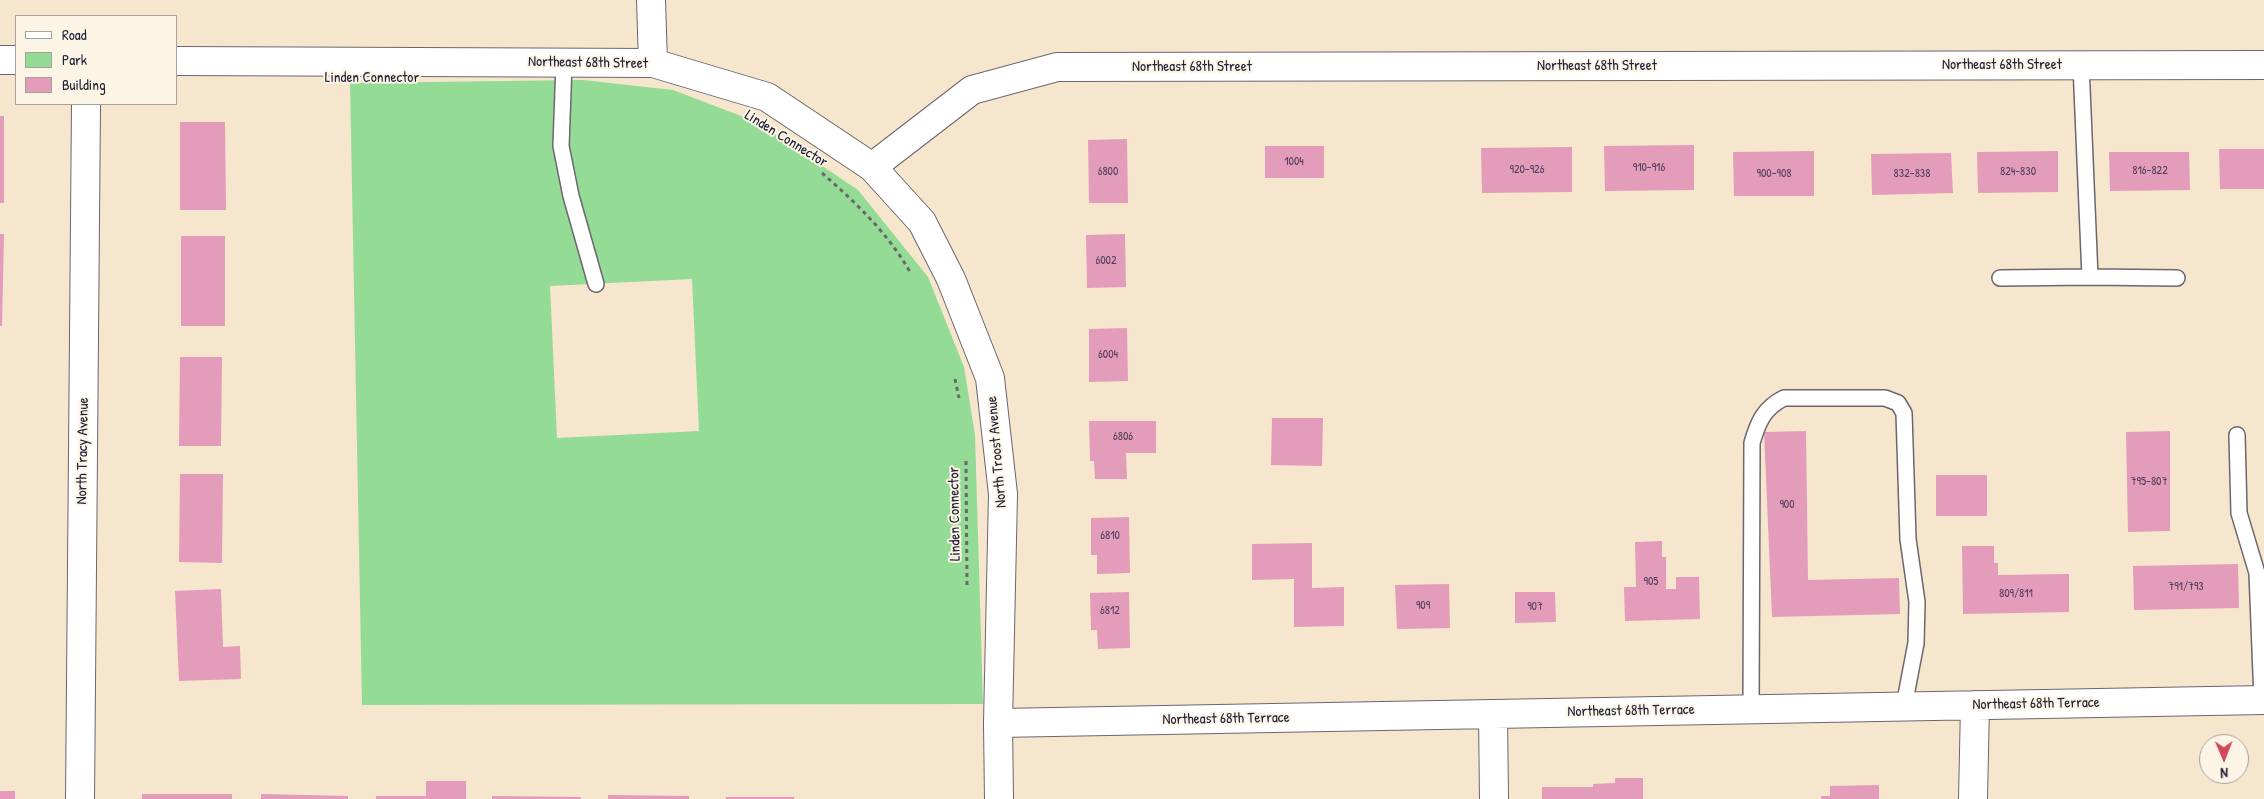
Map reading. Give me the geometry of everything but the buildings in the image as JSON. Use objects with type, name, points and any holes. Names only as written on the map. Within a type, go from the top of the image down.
[{"type":"street","points":[[651,0],[653,63]]},
{"type":"street","points":[[0,60],[15,60]]},
{"type":"street","name":"Northeast 68th Street","points":[[178,61],[653,63],[767,97],[872,168],[972,90],[1057,67],[2264,65]]},
{"type":"street","name":"North Tracy Avenue","points":[[80,799],[86,105]]},
{"type":"street","name":"North Troost Avenue","points":[[872,168],[922,222],[951,279],[990,378],[1003,494],[998,723],[999,799]]},
{"type":"street","name":"Northeast 68th Terrace","points":[[998,723],[2263,700]]},
{"type":"street","points":[[1973,799],[1975,705]]},
{"type":"street","points":[[1493,714],[1494,799]]},
{"type":"lane","points":[[564,63],[561,146],[571,196],[596,284]]},
{"type":"lane","points":[[2081,65],[2090,277]]},
{"type":"lane","points":[[2000,278],[2177,278]]},
{"type":"lane","points":[[1751,709],[1752,443],[1761,416],[1772,404],[1784,398],[1885,398],[1898,403],[1904,413],[1908,539],[1917,602],[1916,643],[1904,706]]},
{"type":"lane","points":[[2237,435],[2239,513],[2257,573],[2263,700]]},
{"type":"path","name":"Linden Connector","points":[[819,171],[860,206],[902,259],[912,276]]},
{"type":"path","points":[[954,373],[959,401]]},
{"type":"path","name":"Linden Connector","points":[[966,456],[967,598]]},
{"type":"green space","points":[[583,80],[673,90],[757,122],[858,190],[928,277],[964,367],[975,435],[983,704],[362,705],[350,83]],"holes":[[[692,279],[699,431],[557,438],[550,286]]]}]
